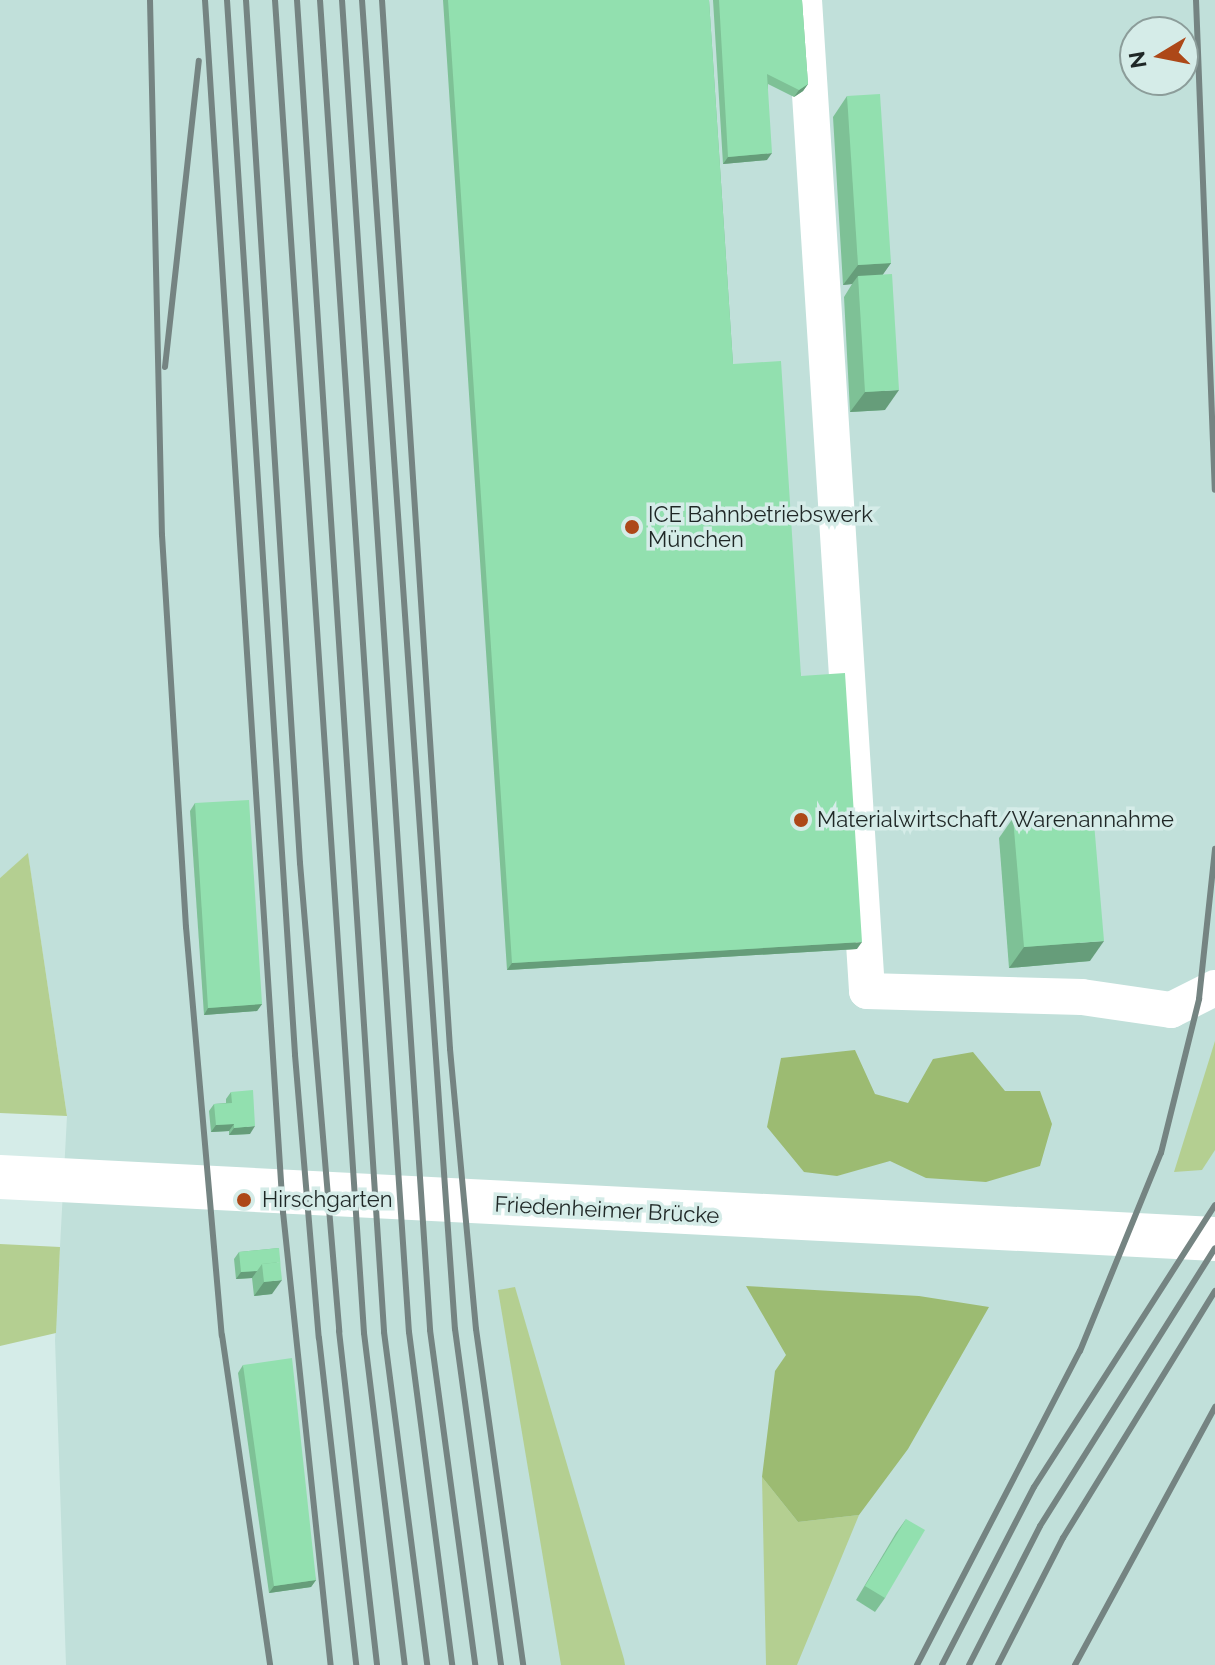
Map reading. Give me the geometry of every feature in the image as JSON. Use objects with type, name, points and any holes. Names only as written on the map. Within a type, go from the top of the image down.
[{"type":"main road","name":"Friedenheimer Brücke","points":[[0,1177],[1215,1239]]},
{"type":"lane","points":[[804,0],[867,991],[1082,997],[1171,1010],[1215,988]]},
{"type":"shaded area","points":[[0,0],[1215,0],[1215,1665],[66,1665],[55,1340],[67,1116],[28,854],[0,878]]},
{"type":"green space","points":[[28,853],[67,1116],[0,1113],[0,878]]},
{"type":"green space","points":[[1215,1041],[1215,1150],[1202,1170],[1174,1172]]},
{"type":"green space","points":[[855,1050],[875,1094],[908,1103],[933,1059],[973,1052],[1005,1091],[1040,1091],[1052,1124],[1040,1166],[986,1182],[926,1178],[890,1161],[837,1176],[804,1172],[767,1127],[781,1058]]},
{"type":"green space","points":[[0,1244],[60,1247],[56,1333],[0,1346]]},
{"type":"green space","points":[[746,1286],[919,1296],[989,1307],[908,1449],[859,1515],[798,1522],[762,1477],[775,1371],[786,1355]]},
{"type":"green space","points":[[515,1287],[625,1665],[561,1665],[498,1290]]},
{"type":"green space","points":[[762,1477],[798,1522],[859,1515],[797,1665],[766,1665]]},
{"type":"building","name":"ICE Bahnbetriebswerk München","points":[[448,0],[709,0],[733,364],[781,361],[801,676],[845,673],[862,942],[512,963]]},
{"type":"building","points":[[719,0],[802,0],[808,84],[799,90],[767,74],[772,153],[728,157]]},
{"type":"building","points":[[880,94],[891,263],[858,265],[847,96]]},
{"type":"building","points":[[892,274],[899,390],[865,392],[858,276]]},
{"type":"building","points":[[249,800],[262,1004],[208,1008],[195,803]]},
{"type":"building","points":[[1093,811],[1104,941],[1024,947],[1013,818]]},
{"type":"building","points":[[253,1090],[255,1126],[234,1128],[234,1124],[216,1125],[214,1104],[232,1103],[231,1092]]},
{"type":"building","points":[[279,1248],[281,1269],[280,1262],[262,1264],[257,1271],[241,1272],[239,1252]]},
{"type":"building","points":[[280,1262],[282,1280],[264,1282],[262,1264]]},
{"type":"building","points":[[292,1358],[316,1580],[274,1586],[243,1365]]},
{"type":"building","points":[[906,1519],[925,1530],[885,1598],[865,1586]]},
{"type":"railway","points":[[150,0],[162,535],[186,927],[222,1335],[270,1665]]},
{"type":"railway","points":[[205,0],[283,1212],[331,1665]]},
{"type":"railway","points":[[227,0],[295,1055],[319,1338],[356,1665]]},
{"type":"railway","points":[[246,0],[300,863],[339,1331],[377,1665]]},
{"type":"railway","points":[[275,0],[364,1333],[405,1665]]},
{"type":"railway","points":[[297,0],[384,1332],[427,1665]]},
{"type":"railway","points":[[320,0],[409,1332],[452,1665]]},
{"type":"railway","points":[[342,0],[430,1330],[475,1665]]},
{"type":"railway","points":[[362,0],[455,1329],[501,1665]]},
{"type":"railway","points":[[382,0],[450,1049],[476,1329],[523,1665]]},
{"type":"railway","points":[[1196,0],[1215,490]]},
{"type":"railway","points":[[165,367],[199,61]]},
{"type":"railway","points":[[917,1665],[1080,1351],[1161,1153],[1199,999],[1215,849]]},
{"type":"railway","points":[[942,1665],[1034,1487],[1215,1205]]},
{"type":"railway","points":[[969,1665],[1040,1526],[1215,1248]]},
{"type":"railway","points":[[998,1665],[1063,1538],[1215,1291]]},
{"type":"railway","points":[[1075,1665],[1215,1407]]},
{"type":"place","name":"ICE Bahnbetriebswerk München","points":[[632,527]]},
{"type":"place","name":"Materialwirtschaft/Warenannahme","points":[[801,820]]},
{"type":"place","name":"Hirschgarten","points":[[244,1200]]}]
